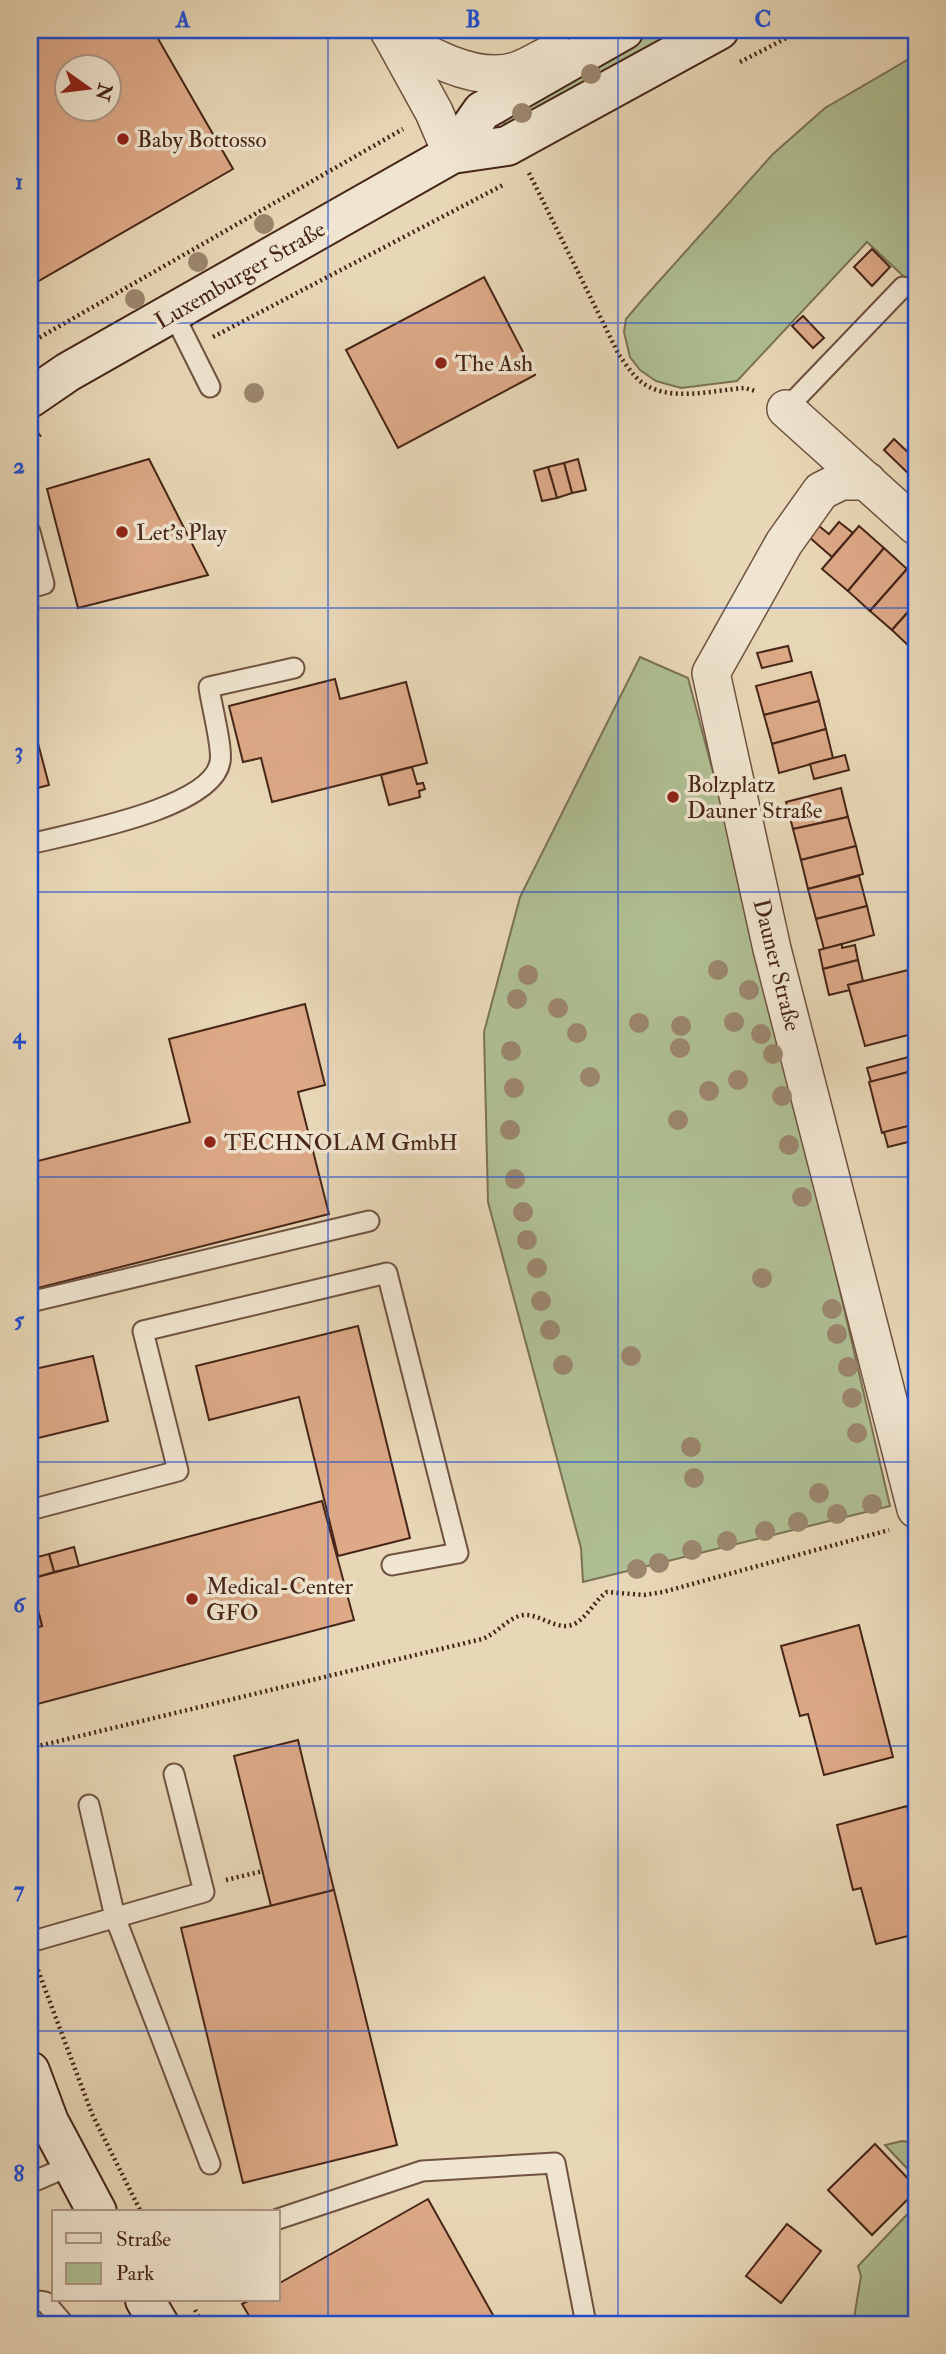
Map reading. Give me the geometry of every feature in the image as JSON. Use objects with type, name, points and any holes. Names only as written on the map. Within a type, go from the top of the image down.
[{"type":"main road","name":"Luxemburger Straße","points":[[452,154],[482,111],[623,30]]},
{"type":"main road","name":"Luxemburger Straße","points":[[41,412],[68,372],[452,154],[507,146],[719,30]]},
{"type":"main road","points":[[30,2071],[49,2122],[96,2210]]},
{"type":"main road","points":[[146,2302],[159,2324]]},
{"type":"street","name":"Luxemburger Straße","points":[[389,30],[417,50],[474,72],[514,72],[601,30],[623,30]]},
{"type":"street","points":[[389,30],[434,112],[452,154]]},
{"type":"street","points":[[786,409],[916,526]]},
{"type":"street","name":"Dauner Straße","points":[[867,481],[841,481],[821,491],[784,543],[711,673],[772,949],[908,1518]]},
{"type":"lane","points":[[786,409],[903,286]]},
{"type":"lane","points":[[173,313],[210,387]]},
{"type":"lane","points":[[30,532],[44,584],[30,588]]},
{"type":"lane","points":[[30,844],[173,807],[212,780],[220,761],[209,687],[294,668]]},
{"type":"lane","points":[[30,1302],[369,1222]]},
{"type":"lane","points":[[30,1510],[178,1471],[143,1331],[387,1273],[458,1553],[392,1565]]},
{"type":"lane","points":[[32,1951],[115,1917],[204,1892],[174,1774]]},
{"type":"lane","points":[[89,1805],[115,1917],[210,2164]]},
{"type":"lane","points":[[280,2218],[422,2171],[555,2163],[586,2324]]},
{"type":"lane","points":[[30,2183],[72,2165]]},
{"type":"lane","points":[[30,2300],[45,2302],[64,2324]]},
{"type":"path","points":[[730,67],[802,30]]},
{"type":"path","points":[[30,343],[342,161],[434,112]]},
{"type":"path","points":[[516,178],[540,166]]},
{"type":"path","points":[[528,172],[619,355],[638,379],[647,386],[676,394],[745,388],[762,393],[786,409]]},
{"type":"path","points":[[192,347],[504,184]]},
{"type":"path","points":[[30,442],[41,412]]},
{"type":"path","points":[[30,1748],[482,1639],[496,1634],[519,1616],[528,1615],[562,1626],[573,1625],[607,1591],[644,1595],[663,1592],[908,1518]]},
{"type":"path","points":[[32,1951],[92,2114],[141,2210]]},
{"type":"green space","points":[[648,30],[697,30],[507,128],[499,115]]},
{"type":"green space","points":[[916,55],[916,288],[867,242],[737,381],[681,388],[656,381],[640,370],[630,357],[624,332],[626,319],[643,299],[773,154],[825,108]]},
{"type":"green space","points":[[640,657],[688,678],[762,956],[890,1506],[583,1582],[581,1548],[488,1202],[484,1032],[520,897]]},
{"type":"green space","points":[[902,2141],[916,2143],[916,2178],[885,2145]]},
{"type":"green space","points":[[916,2205],[916,2324],[853,2324],[861,2276],[858,2266]]},
{"type":"building","name":"Baby Bottosso","points":[[30,30],[153,30],[233,169],[30,286]]},
{"type":"building","points":[[872,249],[890,267],[872,286],[854,267]]},
{"type":"building","name":"The Ash","points":[[484,277],[535,375],[398,448],[346,350]]},
{"type":"building","points":[[803,316],[824,338],[813,348],[792,326]]},
{"type":"building","points":[[894,439],[916,460],[916,481],[884,450]]},
{"type":"building","name":"Let's Play","points":[[149,459],[208,575],[78,608],[47,489]]},
{"type":"building","points":[[578,459],[586,490],[572,493],[564,463]]},
{"type":"building","points":[[564,463],[572,493],[557,498],[548,467]]},
{"type":"building","points":[[548,467],[557,498],[542,501],[534,471]]},
{"type":"building","points":[[839,522],[853,533],[832,557],[809,537],[819,526],[829,534]]},
{"type":"building","points":[[859,526],[884,548],[848,591],[822,569]]},
{"type":"building","points":[[884,548],[907,569],[870,611],[848,591]]},
{"type":"building","points":[[907,569],[916,577],[916,603],[892,630],[870,611]]},
{"type":"building","points":[[916,603],[916,648],[914,651],[892,630]]},
{"type":"building","points":[[788,646],[792,661],[762,668],[757,653]]},
{"type":"building","points":[[811,672],[819,701],[764,715],[756,686]]},
{"type":"building","points":[[335,679],[340,699],[406,682],[427,763],[272,802],[261,758],[243,762],[229,706]]},
{"type":"building","points":[[819,701],[826,729],[772,744],[764,715]]},
{"type":"building","points":[[30,713],[49,785],[30,790]]},
{"type":"building","points":[[826,729],[833,758],[779,773],[772,744]]},
{"type":"building","points":[[845,755],[849,770],[814,779],[810,764]]},
{"type":"building","points":[[412,767],[417,784],[423,783],[425,789],[419,791],[420,797],[389,805],[381,775]]},
{"type":"building","points":[[841,788],[848,817],[793,829],[786,802]]},
{"type":"building","points":[[848,817],[856,846],[801,860],[793,829]]},
{"type":"building","points":[[856,846],[863,874],[808,889],[801,860]]},
{"type":"building","points":[[859,876],[867,906],[816,919],[808,889]]},
{"type":"building","points":[[867,906],[874,935],[824,949],[816,919]]},
{"type":"building","points":[[842,944],[842,948],[855,945],[858,960],[823,969],[819,950]]},
{"type":"building","points":[[858,960],[863,981],[848,985],[850,990],[829,995],[823,969]]},
{"type":"building","points":[[916,968],[916,1033],[865,1046],[848,985]]},
{"type":"building","name":"TECHNOLAM GmbH","points":[[305,1004],[325,1085],[298,1092],[329,1214],[30,1290],[30,1163],[190,1122],[169,1039]]},
{"type":"building","points":[[916,1055],[916,1070],[871,1082],[867,1068]]},
{"type":"building","points":[[916,1070],[916,1124],[882,1133],[869,1082]]},
{"type":"building","points":[[916,1124],[916,1140],[888,1147],[884,1132]]},
{"type":"building","points":[[358,1326],[410,1538],[338,1556],[299,1397],[209,1420],[196,1366]]},
{"type":"building","points":[[93,1356],[108,1421],[30,1440],[30,1370]]},
{"type":"building","name":"Medical-Center GFO","points":[[322,1501],[354,1620],[30,1706],[30,1629],[42,1626],[30,1579]]},
{"type":"building","points":[[74,1547],[79,1566],[54,1572],[49,1554]]},
{"type":"building","points":[[49,1554],[54,1572],[30,1579],[30,1559]]},
{"type":"building","points":[[30,1579],[42,1626],[30,1629]]},
{"type":"building","points":[[859,1625],[893,1757],[824,1775],[808,1714],[800,1716],[781,1646]]},
{"type":"building","points":[[298,1740],[334,1890],[271,1906],[234,1756]]},
{"type":"building","points":[[907,1806],[916,1843],[916,1934],[876,1944],[861,1888],[853,1890],[837,1825]]},
{"type":"building","points":[[334,1890],[397,2145],[243,2183],[181,1928]]},
{"type":"building","points":[[875,2144],[916,2187],[916,2191],[872,2235],[828,2190]]},
{"type":"building","points":[[428,2199],[498,2324],[254,2324],[242,2304],[280,2302],[280,2283]]},
{"type":"building","points":[[787,2224],[821,2251],[781,2303],[746,2276]]},
{"type":"place","name":"Baby Bottosso","points":[[123,139]]},
{"type":"place","name":"The Ash","points":[[441,363]]},
{"type":"place","name":"Let's Play","points":[[122,532]]},
{"type":"place","name":"Bolzplatz Dauner Straße","points":[[673,797]]},
{"type":"place","name":"TECHNOLAM GmbH","points":[[210,1142]]},
{"type":"place","name":"Medical-Center GFO","points":[[192,1599]]}]
